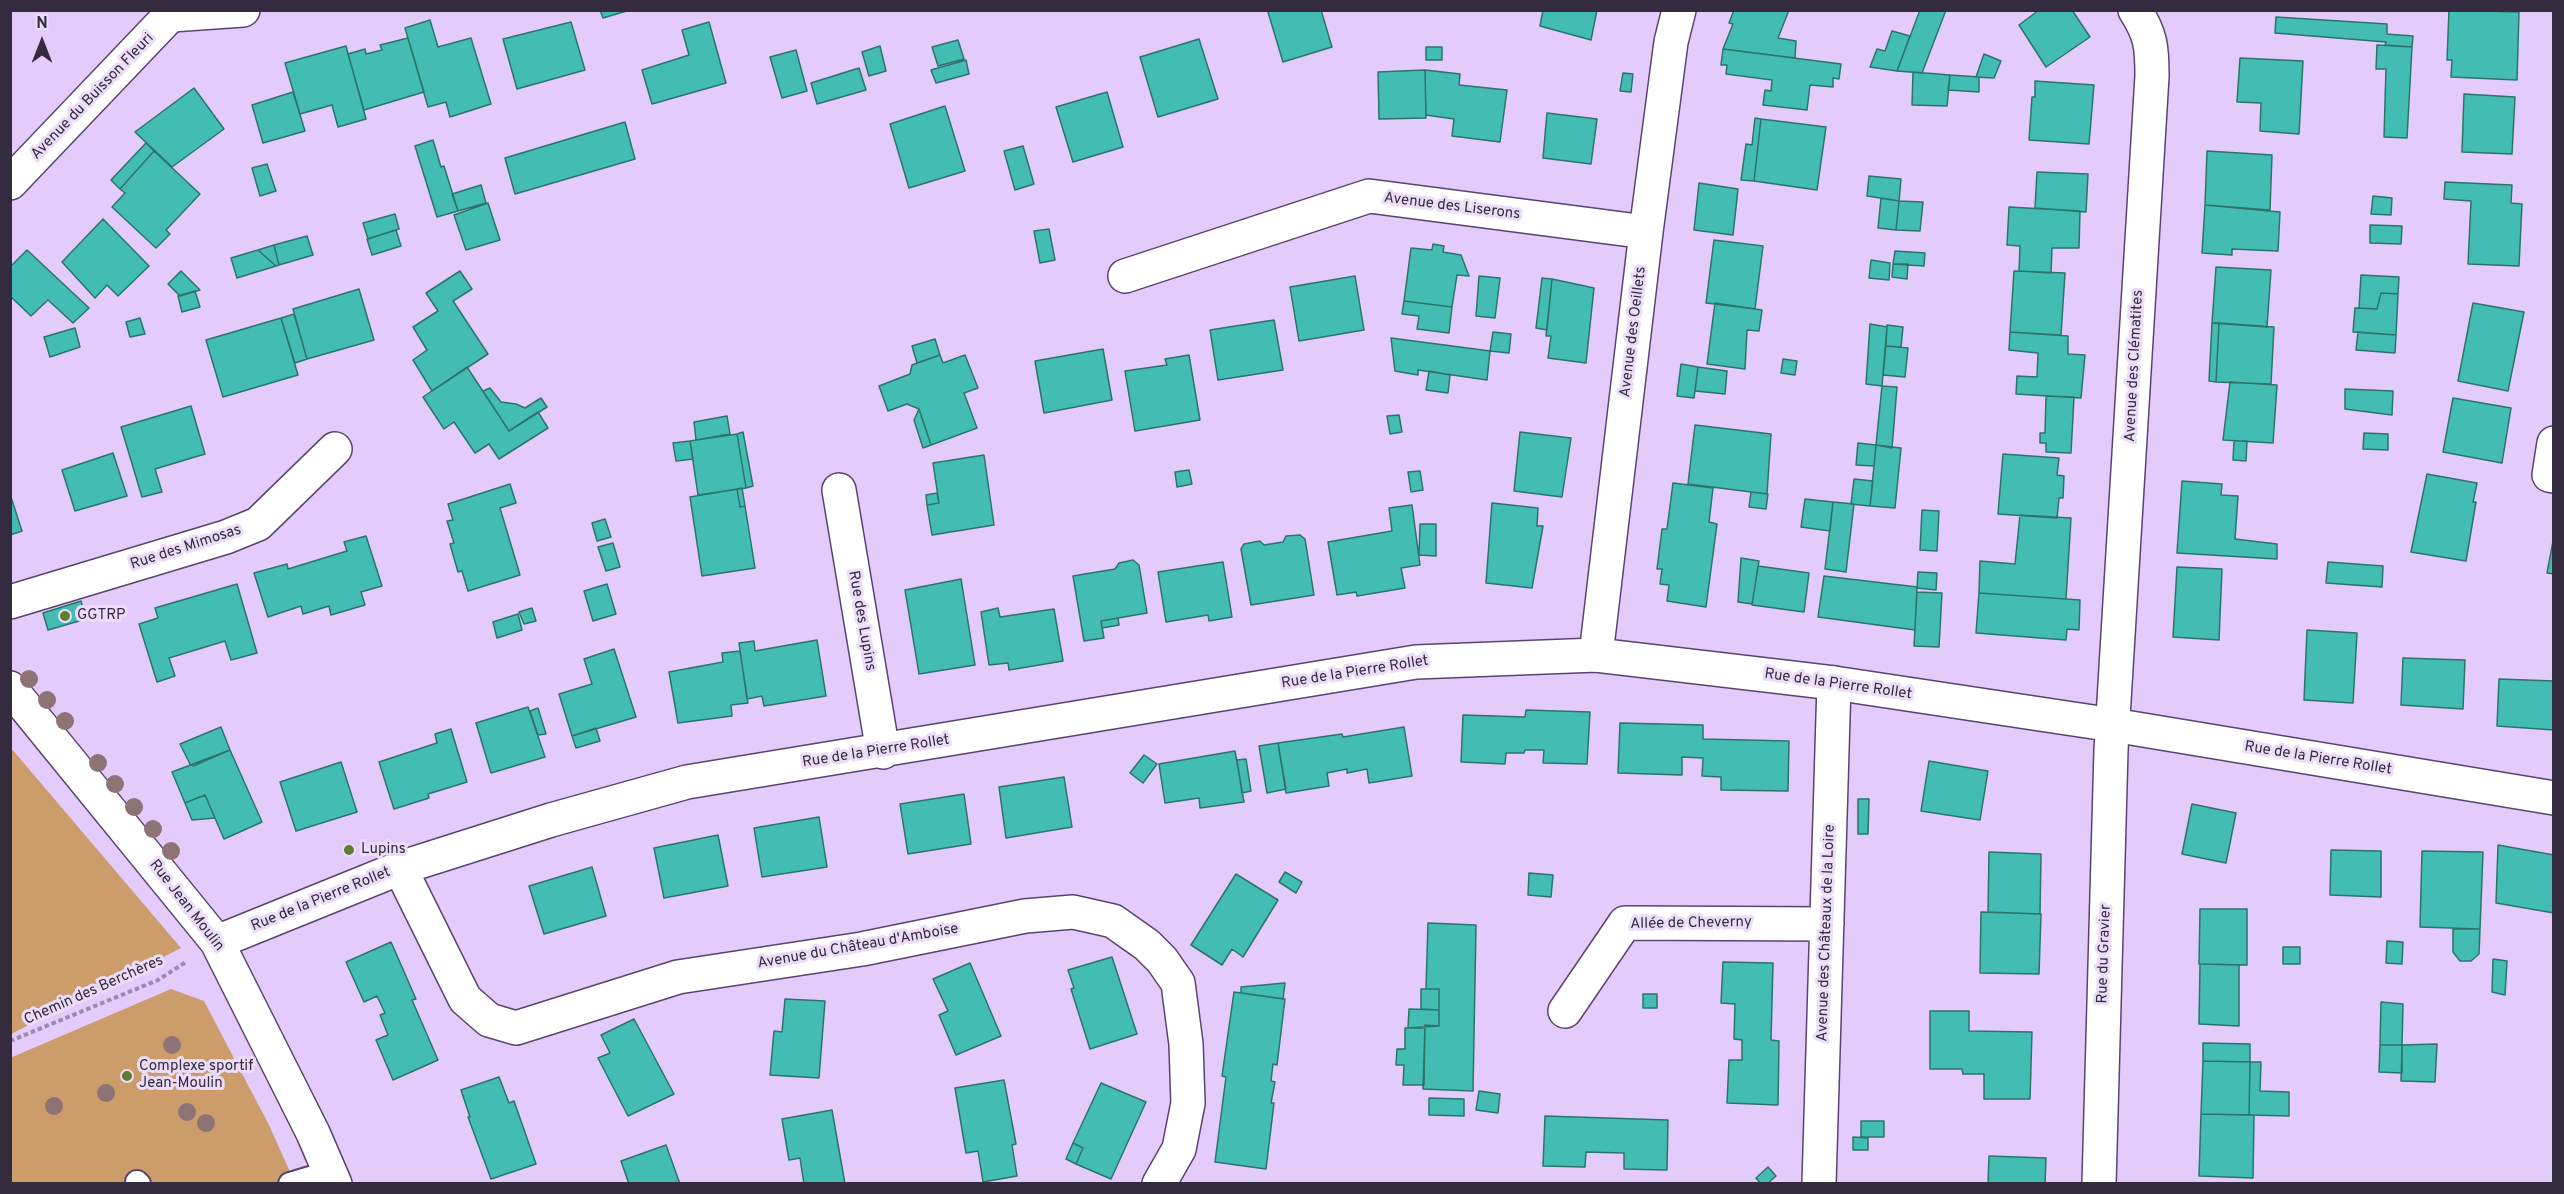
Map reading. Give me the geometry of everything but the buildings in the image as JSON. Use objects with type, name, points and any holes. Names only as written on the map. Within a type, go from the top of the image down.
[{"type":"street","points":[[173,13],[243,10]]},
{"type":"street","name":"Avenue des Oeillets","points":[[1596,655],[1646,232],[1671,42],[1679,10]]},
{"type":"street","name":"Avenue des Clématites","points":[[2113,725],[2152,76],[2152,48],[2148,31],[2135,10]]},
{"type":"street","name":"Avenue du Buisson Fleuri","points":[[10,183],[173,13]]},
{"type":"street","name":"Avenue des Liserons","points":[[1125,276],[1370,196],[1646,232]]},
{"type":"street","points":[[2553,443],[2548,476],[2553,476]]},
{"type":"street","name":"Rue des Mimosas","points":[[10,602],[226,537],[258,524],[334,448]]},
{"type":"street","name":"Rue des Lupins","points":[[839,490],[883,752]]},
{"type":"street","name":"Rue de la Pierre Rollet","points":[[217,942],[400,868],[551,820],[687,782],[883,752],[1416,662],[1596,655],[1834,683],[2113,725],[2553,798]]},
{"type":"street","name":"Avenue des Châteaux de la Loire","points":[[1820,1184],[1834,683]]},
{"type":"street","name":"Rue Jean Moulin","points":[[10,688],[217,942],[333,1178]]},
{"type":"street","name":"Rue du Gravier","points":[[2099,1184],[2113,725]]},
{"type":"street","name":"Avenue du Château d'Amboise","points":[[400,868],[465,999],[489,1020],[516,1028],[678,977],[862,949],[1026,916],[1073,912],[1113,921],[1147,945],[1162,960],[1178,983],[1186,1044],[1188,1103],[1179,1149],[1159,1184]]},
{"type":"street","name":"Allée de Cheverny","points":[[1565,1011],[1625,923],[1827,924]]},
{"type":"lane","points":[[290,1184],[333,1178]]},
{"type":"path","name":"Chemin des Berchères","points":[[10,1041],[158,980],[217,942]]},
{"type":"shaded area","points":[[11,748],[181,948],[10,1034]]},
{"type":"shaded area","name":"Complexe sportif Jean-Moulin","points":[[171,989],[204,1001],[269,1125],[295,1183],[11,1183],[10,1058]]},
{"type":"place","name":"GGTRP","points":[[65,616]]},
{"type":"place","name":"Lupins","points":[[349,850]]},
{"type":"place","name":"Complexe sportif Jean-Moulin","points":[[127,1076]]}]
